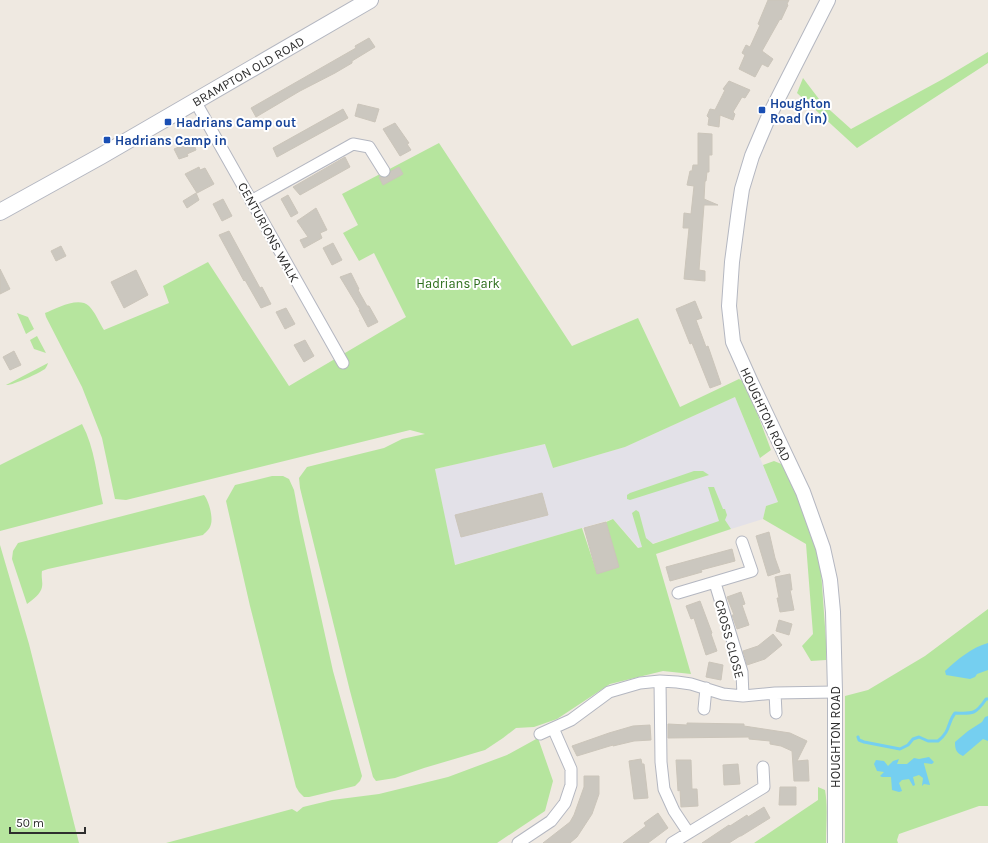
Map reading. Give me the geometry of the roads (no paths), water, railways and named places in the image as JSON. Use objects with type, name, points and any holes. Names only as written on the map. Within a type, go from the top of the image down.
[{"type":"main road","name":"BRAMPTON OLD ROAD","points":[[0,212],[101,156],[370,0]]},
{"type":"street","name":"HOUGHTON ROAD","points":[[828,0],[769,116],[752,156],[742,189],[732,262],[729,306],[733,342],[803,492],[823,548],[830,580],[833,612],[835,692],[835,843]]},
{"type":"street","name":"CENTURIONS WALK","points":[[195,101],[342,363]]},
{"type":"street","points":[[252,201],[353,144],[370,147],[384,171]]},
{"type":"street","points":[[678,593],[752,571],[742,542]]},
{"type":"street","name":"CROSS CLOSE","points":[[715,583],[742,672],[743,696]]},
{"type":"street","points":[[540,734],[571,720],[609,692],[640,683],[660,681],[691,684],[724,694],[743,696],[835,692]]},
{"type":"street","points":[[660,681],[661,762],[664,789],[674,810],[688,832]]},
{"type":"street","points":[[704,709],[706,688]]},
{"type":"street","points":[[775,694],[776,713]]},
{"type":"street","points":[[518,843],[551,821],[565,803],[571,785],[571,769],[553,728]]},
{"type":"street","points":[[672,843],[764,787],[763,767]]},
{"type":"water","points":[[988,643],[988,670],[977,674],[975,677],[970,679],[946,675],[945,671],[960,658],[976,648]]},
{"type":"water","points":[[988,716],[988,741],[983,739],[963,756],[959,754],[956,749],[955,742]]},
{"type":"water","points":[[929,757],[934,762],[932,764],[924,764],[930,785],[924,784],[922,786],[923,778],[919,775],[913,777],[915,785],[913,786],[909,779],[902,780],[899,783],[902,791],[899,792],[892,790],[891,777],[880,776],[884,772],[877,771],[874,764],[876,760],[884,761],[888,766],[893,761],[899,759],[897,764],[907,764],[914,758],[919,759]]},
{"type":"waterway","points":[[858,737],[859,740],[864,742],[900,749],[908,745],[913,739],[919,737],[928,741],[938,741],[945,734],[955,713],[974,712],[986,699],[988,699]]},
{"type":"place","name":"Houghton Road (in)","points":[[762,110]]},
{"type":"place","name":"Hadrians Camp out","points":[[168,122]]},
{"type":"place","name":"Hadrians Camp in","points":[[107,140]]},
{"type":"park label","name":"Hadrians Park","points":[[458,283]]}]
